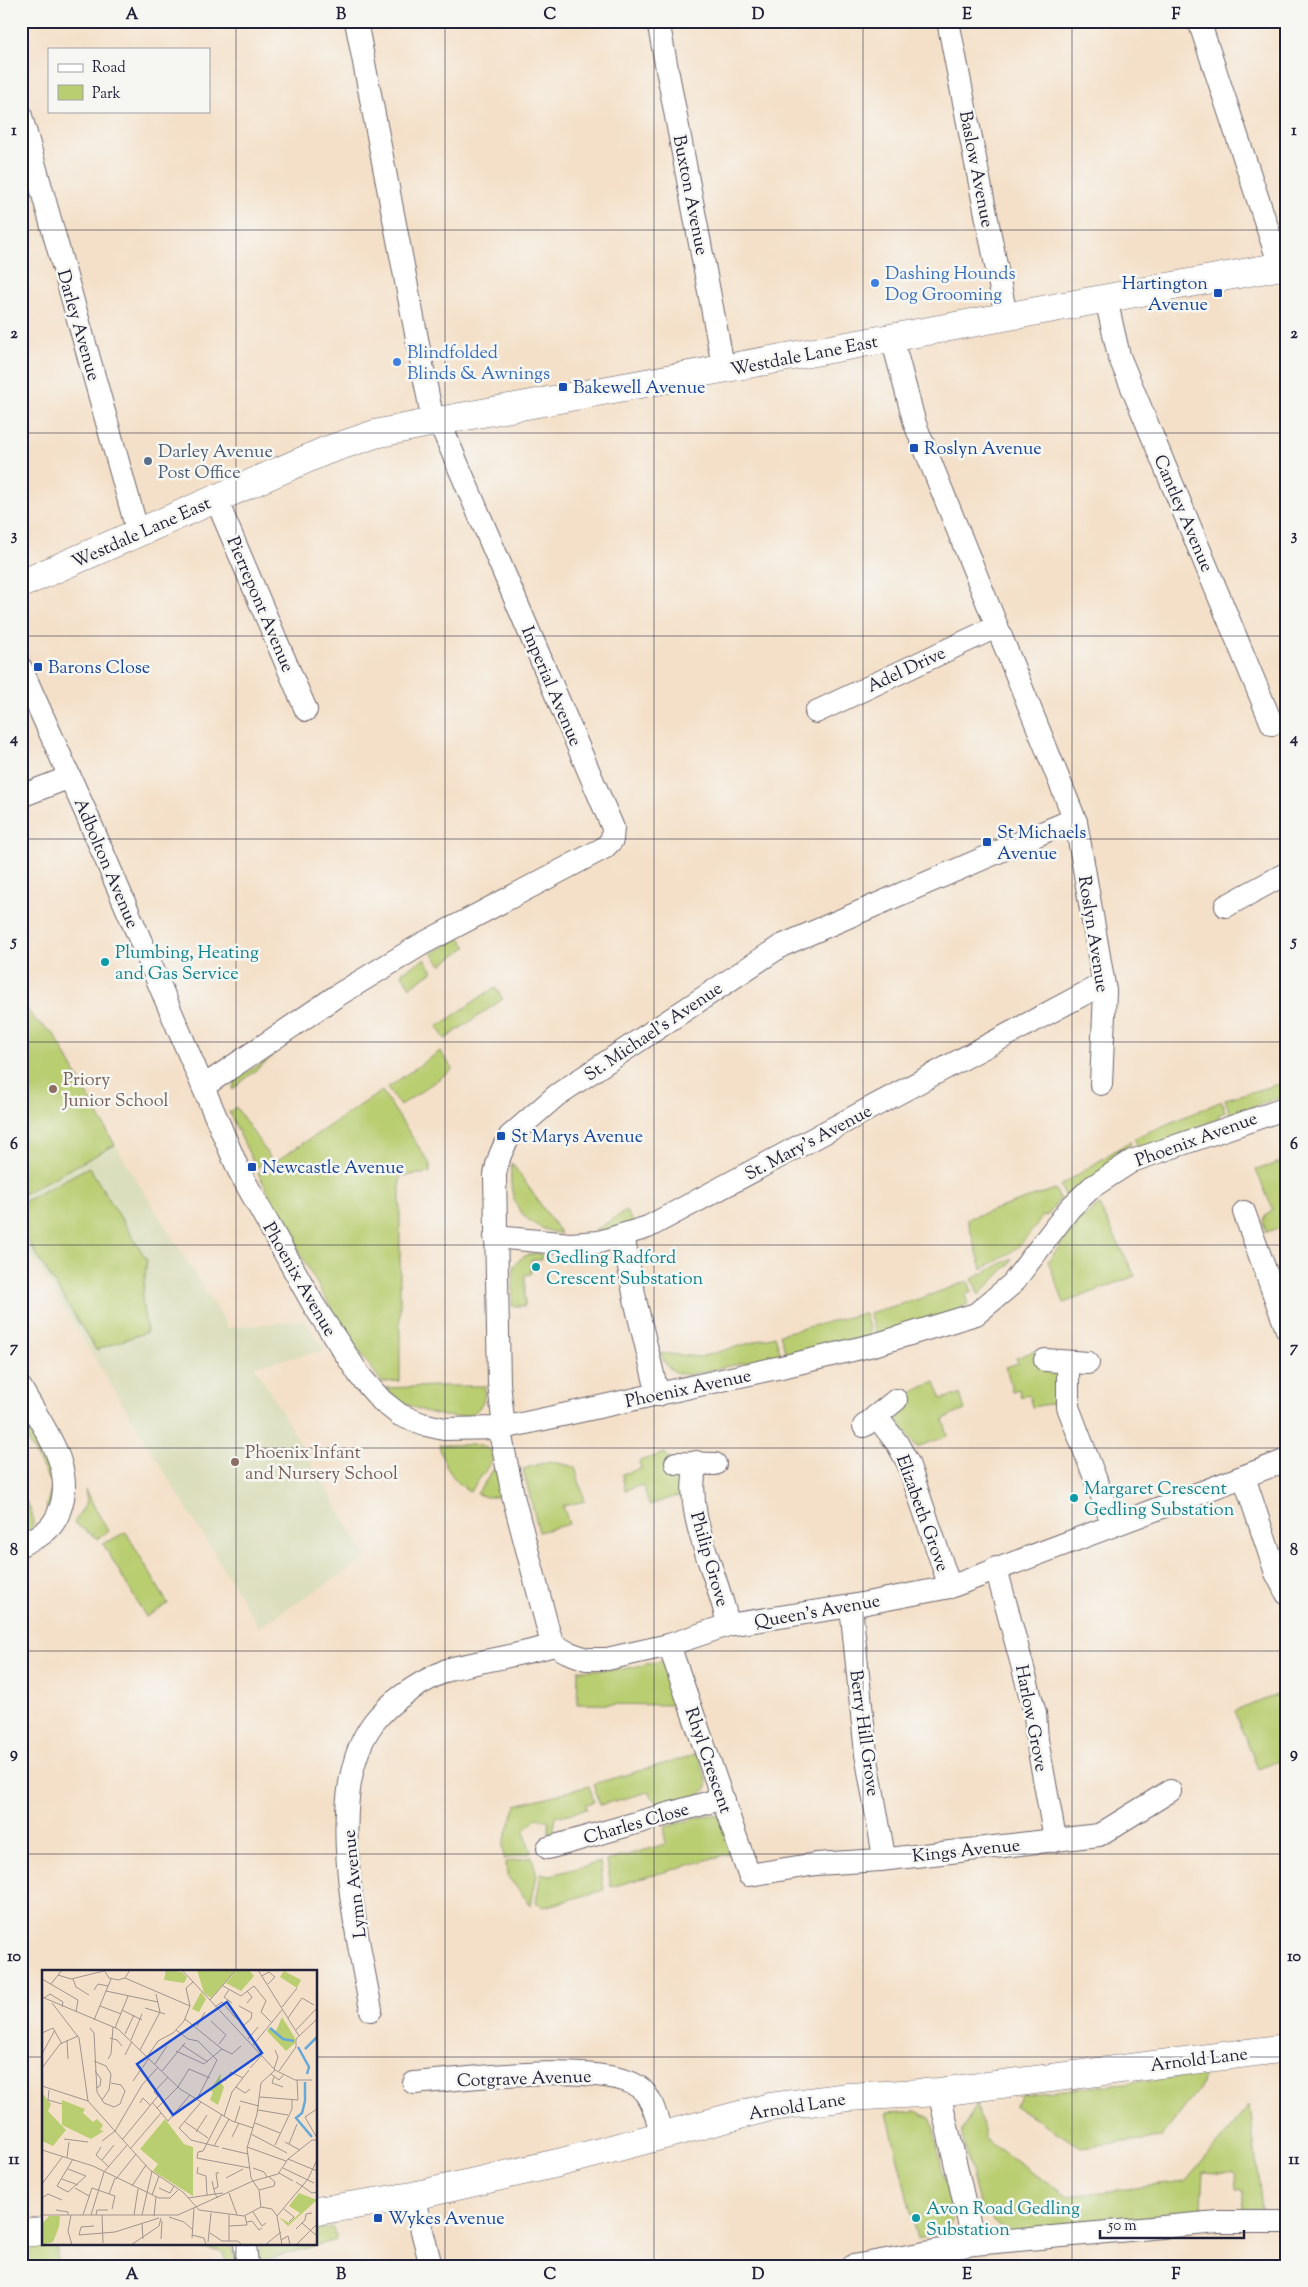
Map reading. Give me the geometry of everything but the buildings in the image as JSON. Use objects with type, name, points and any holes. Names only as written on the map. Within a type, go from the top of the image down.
[{"type":"street","points":[[356,21],[436,421]]},
{"type":"street","name":"Buxton Avenue","points":[[658,21],[725,369]]},
{"type":"street","name":"Baslow Avenue","points":[[948,21],[1006,316]]},
{"type":"street","points":[[1199,21],[1283,265]]},
{"type":"street","name":"Darley Avenue","points":[[21,116],[138,533]]},
{"type":"street","name":"Westdale Lane East","points":[[21,584],[325,451],[375,434],[436,421],[1283,265]]},
{"type":"street","name":"Cantley Avenue","points":[[1106,299],[1119,356],[1272,724]]},
{"type":"street","name":"Roslyn Avenue","points":[[892,338],[915,424],[1076,822],[1105,991],[1101,1084]]},
{"type":"street","name":"Imperial Avenue","points":[[204,1086],[338,995],[422,944],[604,848],[612,840],[613,828],[436,421]]},
{"type":"street","name":"Pierrepont Avenue","points":[[216,499],[306,710]]},
{"type":"street","name":"Adel Drive","points":[[816,712],[996,627]]},
{"type":"street","name":"Adbolton Avenue","points":[[21,668],[204,1086]]},
{"type":"street","points":[[21,796],[70,777]]},
{"type":"street","name":"St. Michael's Avenue","points":[[503,1428],[498,1384],[495,1175],[496,1164],[510,1136],[557,1095],[781,946],[1065,822],[1076,822]]},
{"type":"street","points":[[1226,906],[1287,873]]},
{"type":"street","name":"St. Mary's Avenue","points":[[495,1237],[570,1244],[599,1242],[648,1227],[1095,988],[1105,991]]},
{"type":"street","name":"Phoenix Avenue","points":[[204,1086],[239,1171],[313,1304],[360,1376],[382,1402],[400,1415],[444,1429],[503,1428],[658,1395],[877,1344],[976,1314],[1012,1284],[1070,1208],[1092,1187],[1132,1161],[1287,1108]]},
{"type":"street","points":[[1245,1212],[1287,1330]]},
{"type":"street","points":[[622,1235],[658,1395]]},
{"type":"street","points":[[1045,1360],[1078,1363],[1068,1407],[1113,1525]]},
{"type":"street","points":[[21,1388],[60,1459],[65,1481],[64,1497],[53,1524],[43,1534],[21,1545]]},
{"type":"street","name":"Elizabeth Grove","points":[[896,1400],[870,1421],[897,1443],[908,1463],[950,1587]]},
{"type":"street","points":[[503,1428],[501,1437],[514,1500],[549,1633],[554,1645]]},
{"type":"street","name":"Queen's Avenue","points":[[554,1645],[586,1659],[607,1659],[669,1645],[728,1625],[851,1606],[950,1587],[996,1568],[1287,1460]]},
{"type":"street","name":"Philip Grove","points":[[696,1463],[693,1475],[693,1496],[698,1528],[728,1625]]},
{"type":"street","points":[[1244,1477],[1276,1573],[1287,1594]]},
{"type":"street","name":"Harlow Grove","points":[[996,1568],[1036,1713],[1037,1740],[1054,1841]]},
{"type":"street","name":"Berry Hill Grove","points":[[851,1606],[866,1754],[883,1851],[880,1860]]},
{"type":"street","name":"Lymn Avenue","points":[[371,2010],[354,1916],[347,1853],[348,1802],[352,1772],[360,1748],[374,1723],[384,1711],[411,1690],[425,1682],[449,1670],[554,1645]]},
{"type":"street","name":"Rhyl Crescent","points":[[669,1645],[749,1874]]},
{"type":"street","name":"Kings Avenue","points":[[749,1874],[816,1864],[880,1860],[1099,1835],[1170,1790]]},
{"type":"street","name":"Charles Close","points":[[548,1848],[717,1800],[724,1800]]},
{"type":"street","name":"Arnold Lane","points":[[318,2211],[413,2196],[558,2163],[770,2107],[848,2098],[940,2092],[1287,2048]]},
{"type":"street","name":"Cotgrave Avenue","points":[[414,2083],[519,2075],[607,2076],[639,2087],[648,2098],[662,2134]]},
{"type":"street","points":[[940,2092],[974,2244]]},
{"type":"street","points":[[413,2196],[431,2266]]},
{"type":"street","points":[[861,2265],[974,2244],[1021,2242],[1209,2223],[1287,2222]]},
{"type":"street","points":[[21,2233],[42,2231]]},
{"type":"street","points":[[245,2244],[248,2266]]},
{"type":"shaded area","name":"Phoenix Infant and Nursery School","points":[[21,1000],[34,1019],[54,1034],[115,1145],[228,1328],[304,1320],[325,1350],[255,1366],[367,1558],[259,1627],[21,1238]]},
{"type":"green space","points":[[460,938],[467,947],[441,965],[432,953]]},
{"type":"green space","points":[[424,959],[433,971],[410,987],[401,973]]},
{"type":"green space","points":[[495,987],[503,999],[445,1039],[437,1027]]},
{"type":"green space","name":"Priory Junior School","points":[[21,1000],[34,1019],[54,1034],[115,1145],[21,1195]]},
{"type":"green space","points":[[440,1051],[453,1069],[400,1106],[387,1088]]},
{"type":"green space","points":[[273,1056],[232,1090],[236,1079]]},
{"type":"green space","points":[[1287,1082],[1287,1095],[1230,1114],[1225,1099]]},
{"type":"green space","points":[[382,1091],[430,1164],[430,1173],[400,1176],[400,1381],[382,1382],[330,1307],[258,1173]]},
{"type":"green space","points":[[1222,1101],[1225,1112],[1218,1115],[1220,1118],[1133,1155],[1130,1150],[1138,1146],[1134,1138]]},
{"type":"green space","points":[[236,1107],[271,1159],[256,1168],[229,1112]]},
{"type":"green space","points":[[1130,1141],[1131,1144],[1124,1149],[1128,1157],[1067,1199],[1060,1186]]},
{"type":"green space","points":[[1287,1160],[1287,1226],[1266,1232],[1263,1222],[1264,1217],[1273,1210],[1256,1170]]},
{"type":"green space","points":[[512,1163],[561,1234],[536,1225],[520,1210],[512,1189]]},
{"type":"green space","points":[[89,1167],[147,1260],[142,1302],[147,1332],[96,1350],[21,1230],[21,1203]]},
{"type":"green space","points":[[1055,1189],[1060,1199],[1048,1215],[1043,1216],[1029,1235],[1010,1253],[982,1269],[967,1219]]},
{"type":"green space","points":[[1099,1205],[1135,1276],[1064,1303],[1048,1261],[1078,1222]]},
{"type":"green space","points":[[626,1211],[634,1223],[611,1231],[594,1231]]},
{"type":"green space","points":[[538,1253],[542,1255],[541,1260],[531,1260],[531,1274],[525,1275],[525,1306],[512,1306],[514,1265],[524,1256]]},
{"type":"green space","points":[[1012,1258],[1009,1264],[979,1295],[972,1279]]},
{"type":"green space","points":[[968,1281],[972,1292],[965,1295],[968,1304],[954,1312],[876,1335],[869,1313],[922,1298]]},
{"type":"green space","points":[[865,1313],[871,1336],[786,1353],[780,1334]]},
{"type":"green space","points":[[775,1336],[781,1355],[688,1375],[670,1369],[660,1353],[700,1357]]},
{"type":"green space","points":[[1034,1351],[1037,1361],[1062,1369],[1061,1402],[1032,1407],[1029,1395],[1021,1397],[1019,1389],[1012,1391],[1006,1367],[1018,1363],[1016,1358]]},
{"type":"green space","points":[[935,1382],[942,1399],[960,1394],[965,1410],[943,1419],[948,1436],[917,1447],[894,1415],[906,1397]]},
{"type":"green space","points":[[485,1386],[483,1401],[479,1408],[472,1413],[453,1417],[420,1410],[401,1401],[385,1388]]},
{"type":"green space","points":[[21,1403],[58,1475],[48,1511],[46,1505],[53,1486],[21,1429]]},
{"type":"green space","points":[[439,1445],[480,1445],[497,1454],[470,1492],[458,1483],[450,1472],[443,1460]]},
{"type":"green space","points":[[665,1453],[682,1473],[681,1495],[649,1505],[643,1485],[625,1490],[622,1474],[641,1469],[639,1461]]},
{"type":"green space","points":[[501,1458],[509,1497],[486,1497],[477,1494]]},
{"type":"green space","points":[[550,1461],[575,1467],[585,1501],[563,1506],[569,1524],[539,1532],[523,1469]]},
{"type":"green space","points":[[85,1490],[108,1531],[98,1539],[74,1523],[87,1502]]},
{"type":"green space","points":[[21,1493],[33,1516],[33,1525],[31,1531],[21,1533]]},
{"type":"green space","points":[[126,1532],[168,1604],[146,1617],[103,1544]]},
{"type":"green space","points":[[662,1661],[666,1664],[681,1705],[577,1704],[578,1670],[623,1669]]},
{"type":"green space","points":[[1287,1691],[1287,1758],[1258,1769],[1235,1711]]},
{"type":"green space","points":[[698,1754],[708,1785],[702,1794],[661,1807],[648,1792],[600,1805],[593,1784]]},
{"type":"green space","points":[[589,1786],[594,1802],[586,1804],[587,1809],[556,1817],[553,1834],[549,1834],[549,1821],[537,1818],[524,1831],[531,1853],[504,1859],[503,1845],[516,1805]]},
{"type":"green space","points":[[708,1815],[719,1816],[735,1852],[611,1887],[607,1861],[665,1844],[665,1827]]},
{"type":"green space","points":[[532,1857],[537,1875],[531,1905],[507,1876],[506,1862]]},
{"type":"green space","points":[[600,1862],[604,1890],[544,1907],[536,1902],[541,1874],[551,1875]]},
{"type":"green space","points":[[1202,2074],[1204,2077],[1200,2088],[1161,2138],[1080,2147],[1016,2106],[1021,2095]]},
{"type":"green space","points":[[977,2105],[985,2139],[1067,2196],[1185,2182],[1249,2106],[1263,2214],[1243,2216],[1243,2191],[1235,2190],[1234,2174],[1203,2172],[1201,2207],[1217,2209],[1225,2215],[1007,2232],[980,2208],[962,2135],[962,2129]]},
{"type":"green space","points":[[916,2111],[930,2118],[933,2125],[953,2219],[945,2233],[917,2239],[887,2113]]},
{"type":"green space","points":[[333,2227],[336,2240],[257,2262],[257,2254],[262,2244],[318,2244],[318,2230]]},
{"type":"green space","points":[[21,2243],[57,2244],[57,2266],[21,2266]]},
{"type":"green space","points":[[165,2244],[231,2244],[237,2266],[227,2266],[223,2253],[218,2250],[165,2247]]},
{"type":"place","name":"Dashing Hounds Dog Grooming","points":[[875,283]]},
{"type":"place","name":"Hartington Avenue","points":[[1218,293]]},
{"type":"place","name":"Blindfolded Blinds & Awnings","points":[[397,362]]},
{"type":"place","name":"Bakewell Avenue","points":[[563,387]]},
{"type":"place","name":"Roslyn Avenue","points":[[914,448]]},
{"type":"place","name":"Darley Avenue Post Office","points":[[148,461]]},
{"type":"place","name":"Barons Close","points":[[38,667]]},
{"type":"place","name":"St Michaels Avenue","points":[[987,842]]},
{"type":"place","name":"Plumbing, Heating and Gas Service","points":[[105,962]]},
{"type":"place","name":"Priory Junior School","points":[[53,1089]]},
{"type":"place","name":"St Marys Avenue","points":[[501,1136]]},
{"type":"place","name":"Newcastle Avenue","points":[[252,1167]]},
{"type":"place","name":"Gedling Radford Crescent Substation","points":[[536,1267]]},
{"type":"place","name":"Phoenix Infant and Nursery School","points":[[235,1462]]},
{"type":"place","name":"Margaret Crescent Gedling Substation","points":[[1074,1498]]},
{"type":"place","name":"Wykes Avenue","points":[[378,2218]]},
{"type":"place","name":"Avon Road Gedling Substation","points":[[916,2218]]}]
